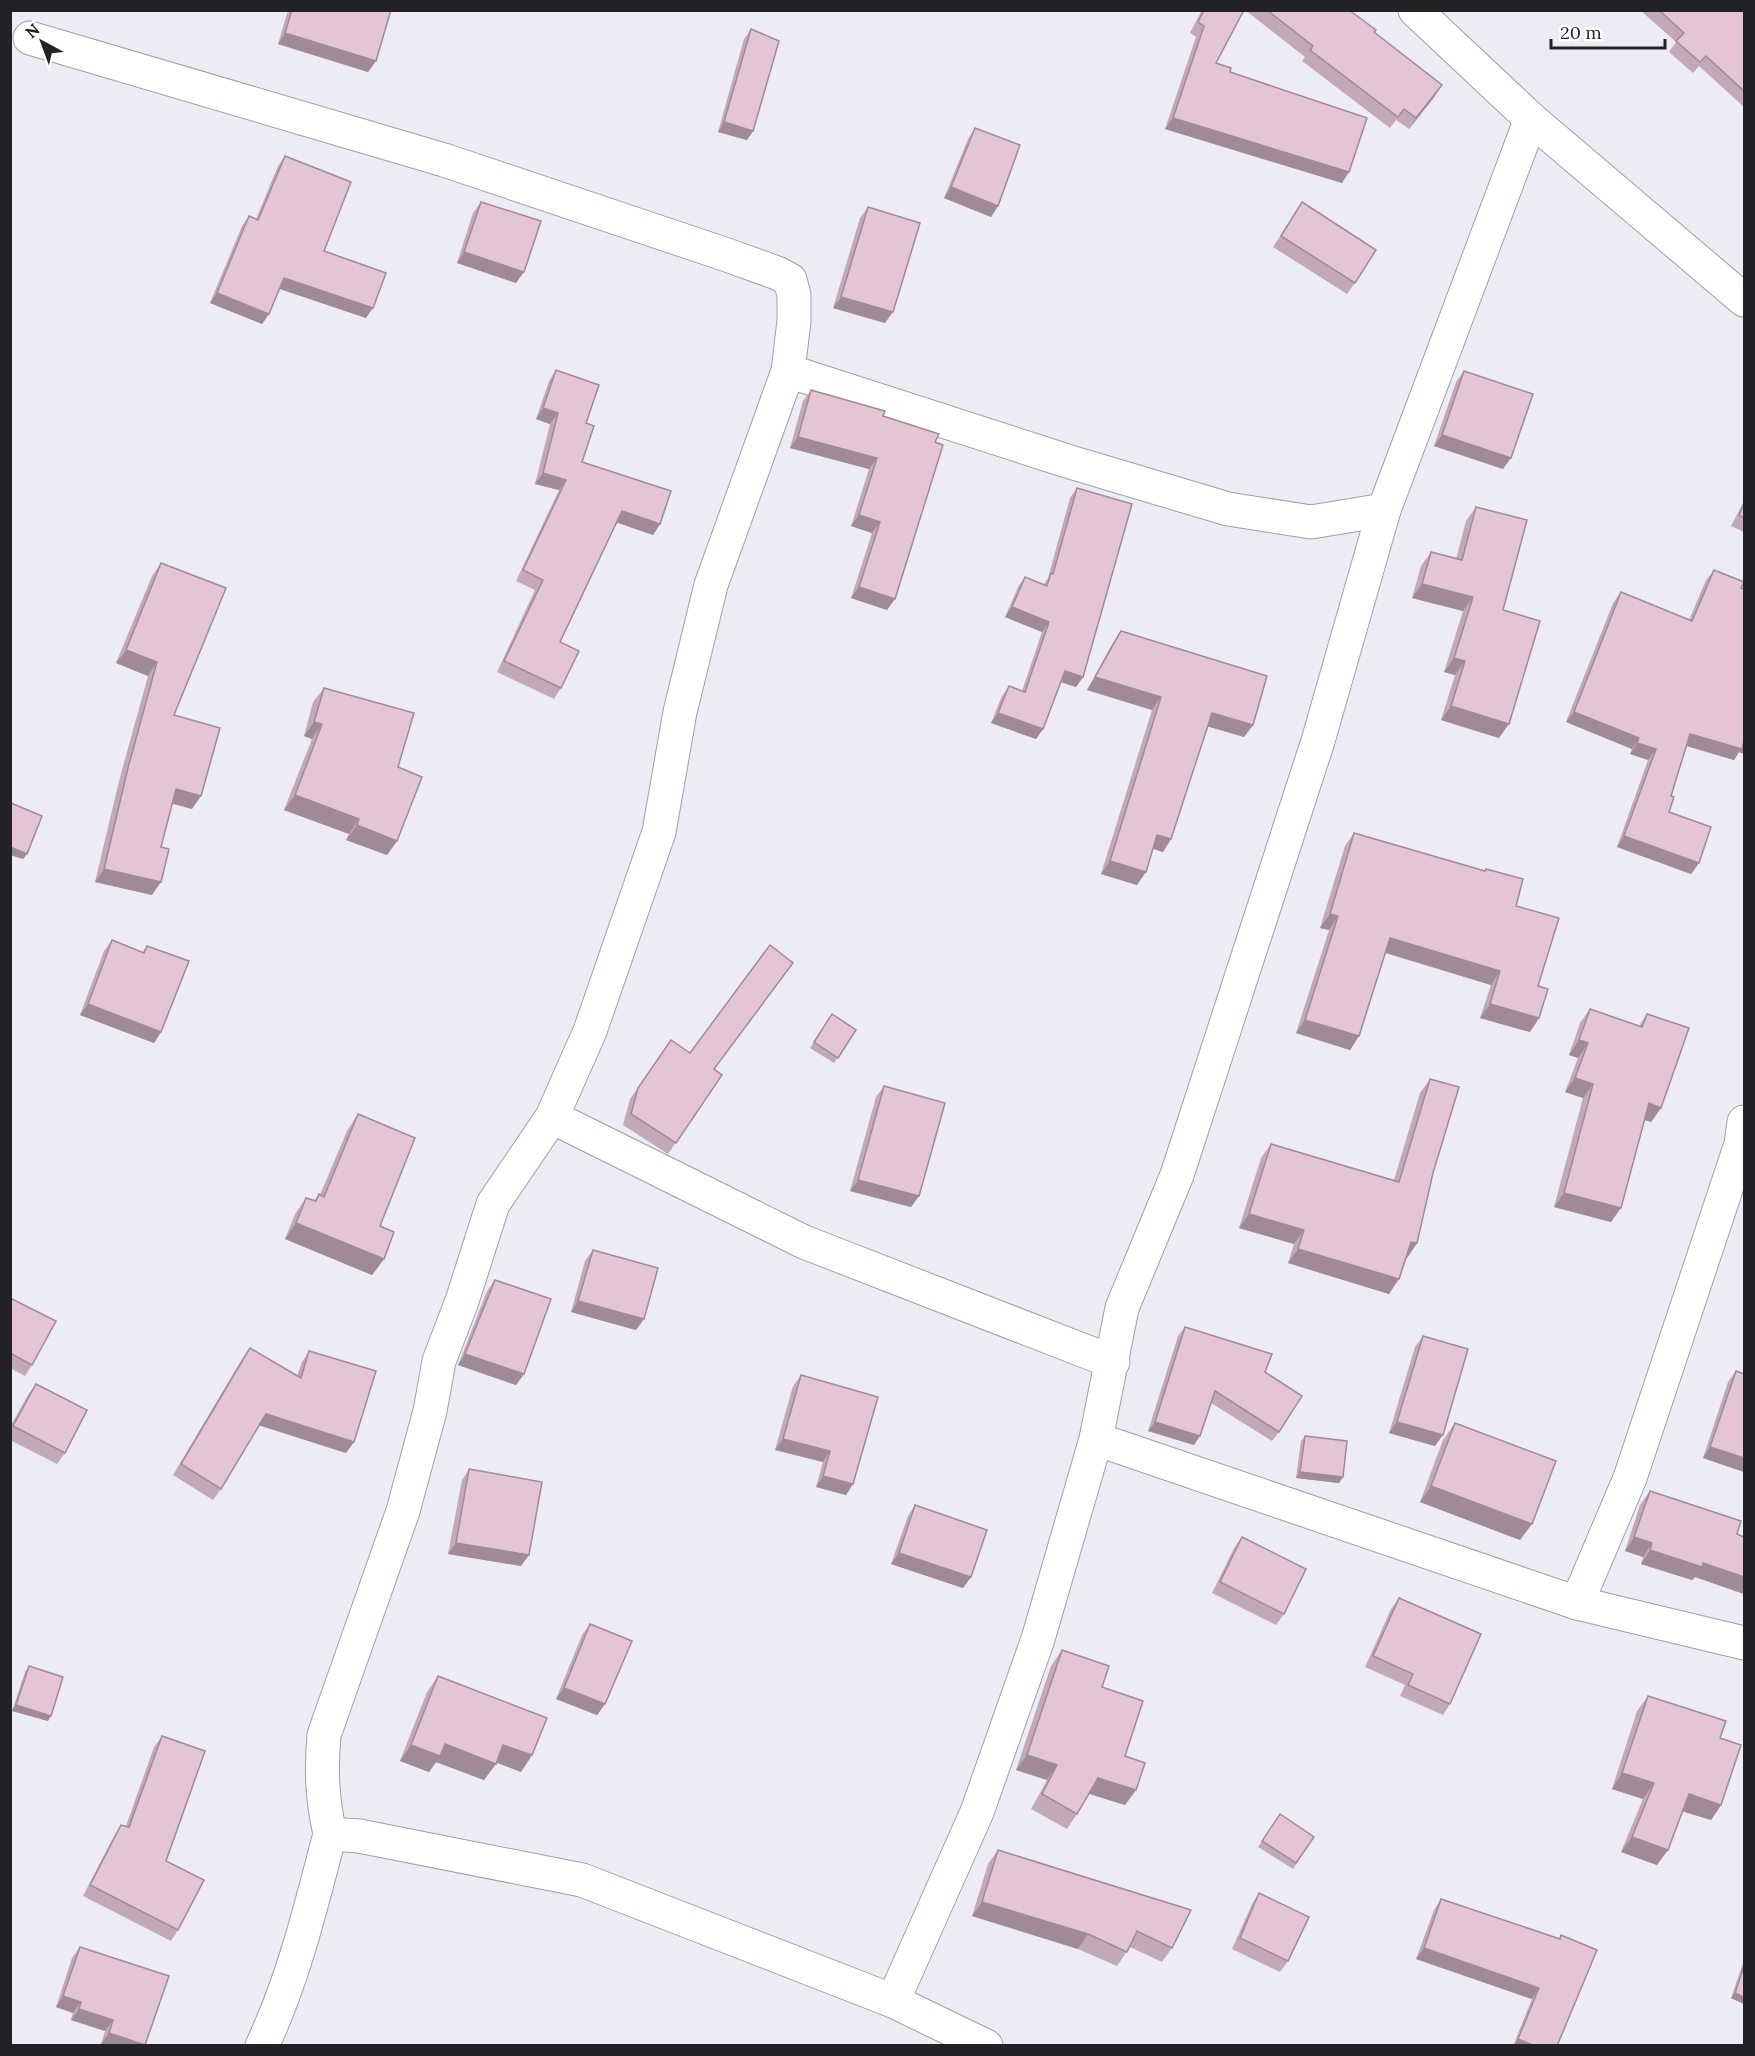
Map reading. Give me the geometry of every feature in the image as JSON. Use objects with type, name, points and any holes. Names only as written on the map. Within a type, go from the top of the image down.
[{"type":"street","points":[[1415,10],[1530,119],[1744,300]]},
{"type":"street","points":[[30,38],[444,160],[777,273],[790,280],[794,295],[794,321],[788,372],[711,585],[680,712],[659,832],[590,1031],[552,1117],[493,1204],[462,1300],[439,1361],[430,1411],[403,1511],[324,1735],[321,1766],[324,1806],[330,1834],[305,1929],[279,2009],[262,2046]]},
{"type":"street","points":[[893,2001],[977,1812],[1038,1640],[1096,1439],[1122,1308],[1184,1154],[1318,741],[1384,510],[1530,119]]},
{"type":"street","points":[[788,372],[1067,461],[1228,509],[1311,522],[1384,510]]},
{"type":"street","points":[[552,1117],[804,1242],[1113,1362]]},
{"type":"street","points":[[1577,1604],[1630,1478],[1743,1137]]},
{"type":"street","points":[[1096,1439],[1577,1604],[1744,1643]]},
{"type":"street","points":[[330,1834],[359,1836],[582,1880],[893,2001],[986,2046]]},
{"type":"building","points":[[292,10],[391,10],[376,61],[285,33]]},
{"type":"building","points":[[1204,10],[1244,10],[1216,63],[1231,68],[1230,72],[1367,118],[1349,172],[1173,118],[1204,26],[1198,22]]},
{"type":"building","points":[[1267,10],[1349,10],[1442,85],[1416,118],[1404,109],[1398,117],[1310,50],[1313,46]]},
{"type":"building","points":[[1659,10],[1744,10],[1744,91],[1706,56],[1700,62],[1676,41],[1684,33]]},
{"type":"building","points":[[751,29],[779,41],[753,131],[724,122]]},
{"type":"building","points":[[975,128],[1020,145],[998,206],[951,187]]},
{"type":"building","points":[[285,156],[351,182],[324,251],[386,273],[373,308],[284,278],[269,314],[217,293],[249,216],[258,220]]},
{"type":"building","points":[[481,202],[541,221],[524,272],[464,252]]},
{"type":"building","points":[[1302,202],[1376,250],[1355,283],[1281,236]]},
{"type":"building","points":[[868,207],[920,223],[893,312],[841,297]]},
{"type":"building","points":[[556,370],[599,385],[586,423],[594,426],[582,462],[671,491],[660,524],[622,511],[560,642],[579,651],[561,688],[504,661],[543,580],[523,570],[566,480],[543,473],[558,413],[543,408]]},
{"type":"building","points":[[1464,371],[1533,394],[1511,458],[1442,435]]},
{"type":"building","points":[[811,390],[885,411],[883,416],[939,434],[935,442],[943,445],[895,599],[859,587],[880,522],[859,515],[877,458],[798,437]]},
{"type":"building","points":[[1077,488],[1132,504],[1083,677],[1065,671],[1043,729],[998,713],[1009,686],[1025,692],[1049,622],[1012,607],[1025,577],[1047,586],[1051,573],[1053,574]]},
{"type":"building","points":[[1744,504],[1744,518],[1739,515]]},
{"type":"building","points":[[1476,507],[1527,520],[1503,610],[1540,621],[1509,724],[1451,706],[1465,661],[1454,658],[1473,597],[1422,584],[1431,552],[1462,560]]},
{"type":"building","points":[[161,563],[226,588],[174,715],[220,728],[201,796],[176,789],[161,847],[169,849],[161,882],[104,869],[128,768],[157,662],[126,650]]},
{"type":"building","points":[[1714,570],[1744,582],[1741,588],[1744,589],[1744,741],[1742,749],[1690,734],[1671,796],[1674,797],[1669,812],[1711,827],[1699,863],[1624,836],[1656,749],[1637,743],[1639,738],[1574,712],[1621,592],[1692,621]]},
{"type":"building","points":[[1121,631],[1267,676],[1253,725],[1212,713],[1171,839],[1157,835],[1146,872],[1110,861],[1161,697],[1095,677]]},
{"type":"building","points":[[324,688],[414,713],[398,767],[422,777],[397,841],[357,825],[359,819],[295,795],[322,724],[314,722]]},
{"type":"building","points":[[11,803],[42,816],[27,854],[10,847]]},
{"type":"building","points":[[1354,833],[1485,871],[1486,869],[1523,879],[1516,906],[1559,918],[1538,986],[1548,989],[1539,1018],[1490,1004],[1500,971],[1390,938],[1359,1036],[1305,1020],[1338,916],[1330,914]]},
{"type":"building","points":[[112,940],[144,953],[147,946],[189,961],[161,1032],[88,1004]]},
{"type":"building","points":[[770,945],[793,963],[714,1069],[722,1075],[676,1143],[631,1114],[638,1088],[671,1040],[690,1053]]},
{"type":"building","points":[[1590,1009],[1642,1027],[1647,1014],[1689,1028],[1661,1108],[1649,1103],[1621,1208],[1564,1193],[1593,1084],[1575,1078],[1588,1043],[1579,1040]]},
{"type":"building","points":[[832,1014],[856,1030],[838,1058],[814,1042]]},
{"type":"building","points":[[1430,1079],[1459,1087],[1433,1173],[1417,1243],[1411,1242],[1399,1279],[1298,1249],[1304,1230],[1249,1214],[1271,1144],[1399,1182]]},
{"type":"building","points":[[884,1086],[945,1103],[919,1196],[858,1180]]},
{"type":"building","points":[[358,1114],[415,1138],[380,1226],[394,1232],[384,1259],[296,1223],[306,1198],[316,1201],[319,1194],[324,1197]]},
{"type":"building","points":[[593,1250],[658,1268],[644,1319],[578,1301]]},
{"type":"building","points":[[495,1280],[551,1299],[524,1374],[465,1354]]},
{"type":"building","points":[[10,1298],[56,1321],[32,1365],[10,1353]]},
{"type":"building","points":[[1185,1327],[1272,1354],[1265,1372],[1302,1396],[1279,1432],[1215,1391],[1200,1436],[1155,1422]]},
{"type":"building","points":[[1423,1336],[1468,1349],[1443,1435],[1397,1422]]},
{"type":"building","points":[[250,1348],[301,1378],[309,1351],[376,1371],[354,1442],[266,1414],[221,1489],[181,1464]]},
{"type":"building","points":[[1736,1371],[1744,1374],[1744,1458],[1710,1447]]},
{"type":"building","points":[[801,1375],[878,1397],[853,1484],[823,1476],[830,1451],[783,1439]]},
{"type":"building","points":[[36,1384],[87,1410],[65,1453],[13,1426]]},
{"type":"building","points":[[1455,1423],[1556,1461],[1532,1524],[1431,1486]]},
{"type":"building","points":[[1305,1436],[1347,1441],[1343,1477],[1300,1472]]},
{"type":"building","points":[[469,1469],[542,1482],[529,1555],[456,1543]]},
{"type":"building","points":[[1650,1491],[1741,1521],[1737,1534],[1744,1537],[1744,1577],[1703,1563],[1702,1567],[1650,1550],[1652,1543],[1634,1537]]},
{"type":"building","points":[[915,1505],[987,1530],[971,1577],[899,1553]]},
{"type":"building","points":[[1242,1537],[1306,1569],[1284,1614],[1220,1582]]},
{"type":"building","points":[[1399,1598],[1481,1634],[1450,1704],[1408,1685],[1413,1674],[1373,1656]]},
{"type":"building","points":[[590,1624],[632,1641],[605,1704],[564,1688]]},
{"type":"building","points":[[1062,1650],[1109,1666],[1102,1687],[1143,1701],[1125,1756],[1145,1763],[1136,1790],[1098,1778],[1077,1814],[1042,1794],[1057,1765],[1027,1755]]},
{"type":"building","points":[[29,1666],[63,1677],[51,1716],[16,1705]]},
{"type":"building","points":[[438,1676],[547,1718],[532,1755],[503,1745],[496,1764],[445,1744],[440,1756],[411,1745]]},
{"type":"building","points":[[1648,1696],[1726,1721],[1720,1738],[1741,1745],[1721,1805],[1689,1794],[1668,1850],[1632,1837],[1654,1783],[1622,1773]]},
{"type":"building","points":[[162,1736],[205,1751],[166,1861],[204,1880],[178,1930],[90,1885],[121,1825],[129,1827]]},
{"type":"building","points":[[1280,1814],[1314,1837],[1296,1863],[1262,1841]]},
{"type":"building","points":[[998,1850],[1191,1910],[1172,1948],[1137,1931],[1127,1952],[1088,1934],[982,1902]]},
{"type":"building","points":[[1259,1893],[1309,1917],[1288,1961],[1240,1938]]},
{"type":"building","points":[[1441,1899],[1560,1939],[1561,1935],[1597,1950],[1557,2046],[1535,2046],[1518,2039],[1539,1988],[1424,1948]]},
{"type":"building","points":[[80,1947],[169,1976],[145,2045],[109,2033],[113,2020],[79,2009],[81,2002],[63,1996]]},
{"type":"building","points":[[1744,1966],[1744,1997],[1735,1993]]}]
